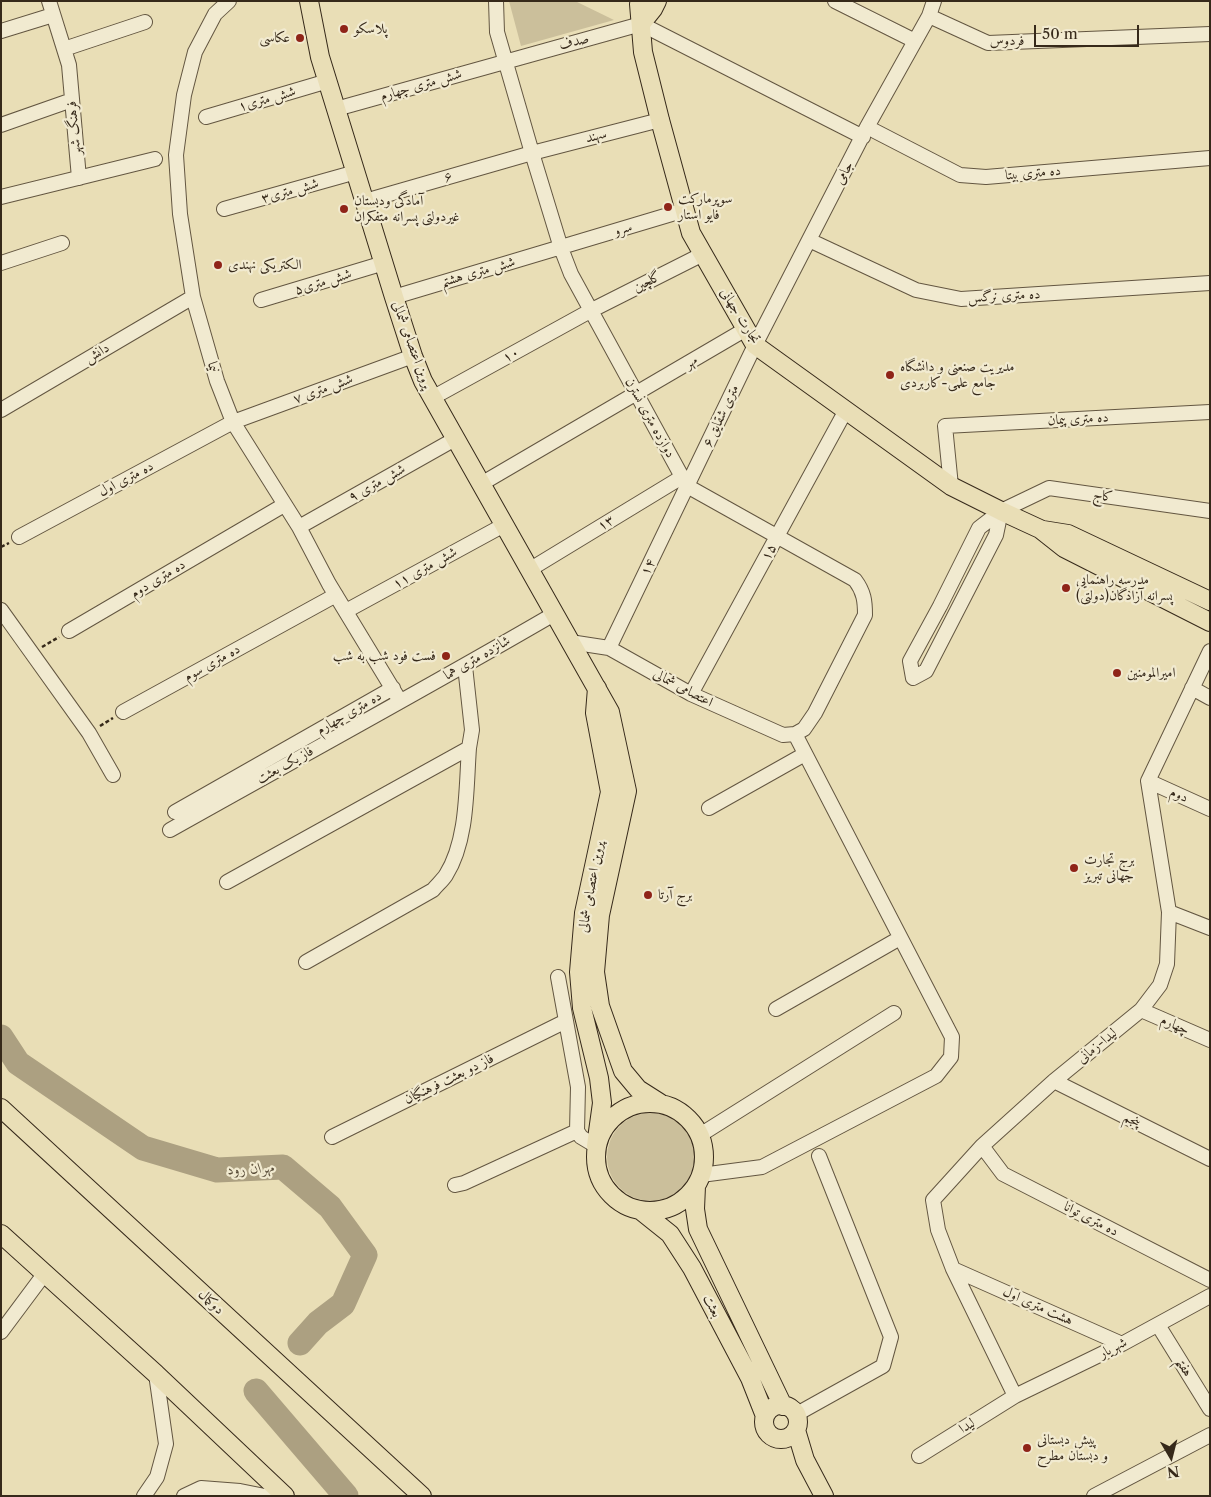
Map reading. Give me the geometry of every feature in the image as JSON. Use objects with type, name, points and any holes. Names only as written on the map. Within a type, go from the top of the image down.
[{"type":"main road","name":"پروین اعتصامی شمالی","points":[[309,1],[320,57],[413,356],[432,398],[610,712],[627,791],[600,915],[595,972],[600,1006],[623,1071],[638,1090],[660,1103]]},
{"type":"main road","name":"تجارت جهانی","points":[[641,1],[639,4],[643,52],[691,232],[750,337],[951,486],[1040,529],[1064,548],[1210,622]]},
{"type":"main road","points":[[641,24],[657,1]]},
{"type":"main road","name":"تجارت جهانی","points":[[1040,529],[1068,534],[1210,601]]},
{"type":"main road","name":"پروین اعتصامی شمالی","points":[[596,1146],[602,1103],[599,1078],[582,1008],[579,972],[584,913],[610,792],[595,713],[597,687]]},
{"type":"main road","points":[[643,1102],[660,1103],[676,1109],[690,1120],[700,1135],[704,1152],[703,1169],[686,1198],[672,1206],[656,1211],[640,1210],[624,1205],[610,1194],[600,1180],[595,1163],[596,1146],[602,1130],[612,1117],[626,1107],[643,1102]]},
{"type":"main road","name":"دوکمال","points":[[1,1108],[422,1496]]},
{"type":"main road","name":"بعثت","points":[[698,1180],[695,1209],[698,1228],[791,1417],[806,1460],[824,1496]]},
{"type":"main road","name":"بعثت","points":[[640,1210],[670,1234],[692,1268],[750,1378],[765,1416]]},
{"type":"main road","points":[[1,1234],[156,1374],[285,1496]]},
{"type":"main road","points":[[772,1408],[791,1417],[788,1438],[777,1438],[767,1432],[764,1422],[765,1416],[772,1408]]},
{"type":"main road","name":"بعثت","points":[[777,1438],[806,1460]]},
{"type":"street","name":"فرهنگ شهر","points":[[49,1],[69,65],[79,178]]},
{"type":"street","name":"نیما","points":[[229,1],[215,14],[195,52],[184,95],[176,155],[180,214],[193,297],[217,381],[233,422],[299,527],[329,584],[396,695]]},
{"type":"street","name":"دوازده متری نسترن","points":[[496,1],[497,32],[561,248],[571,274],[685,482]]},
{"type":"street","points":[[835,1],[915,41]]},
{"type":"street","name":"جامی","points":[[750,337],[809,240],[865,132],[929,16],[934,1]]},
{"type":"street","points":[[1,31],[53,15]]},
{"type":"street","name":"فردوس","points":[[929,16],[988,43],[1210,34]]},
{"type":"street","points":[[64,49],[145,22]]},
{"type":"street","name":"صدف","points":[[506,61],[641,24]]},
{"type":"street","name":"ده متری بیتا","points":[[641,24],[865,132],[960,175],[996,176],[1210,158]]},
{"type":"street","name":"شش متری چهارم","points":[[336,109],[506,61]]},
{"type":"street","name":"شش متری۱","points":[[206,117],[328,81]]},
{"type":"street","points":[[1,125],[72,100]]},
{"type":"street","name":"سهند","points":[[532,153],[660,120]]},
{"type":"street","name":"۶","points":[[365,201],[532,153]]},
{"type":"street","points":[[1,197],[155,159]]},
{"type":"street","name":"شش متری۳","points":[[224,210],[356,172]]},
{"type":"street","name":"سرو","points":[[561,248],[685,210]]},
{"type":"street","name":"ده متری نرگس","points":[[809,240],[916,290],[961,299],[1210,283]]},
{"type":"street","points":[[1,263],[62,243]]},
{"type":"street","name":"شش متری هشتم","points":[[394,297],[561,248]]},
{"type":"street","name":"گلچین","points":[[590,311],[703,254]]},
{"type":"street","name":"۵شش متری","points":[[261,300],[384,263]]},
{"type":"street","name":"دانش","points":[[1,410],[193,297]]},
{"type":"street","name":"۱۰","points":[[432,398],[590,311]]},
{"type":"street","name":"مهر","points":[[481,484],[636,394],[750,337]]},
{"type":"street","name":"۶ متری شقایق","points":[[685,482],[750,337]]},
{"type":"street","name":"۷ شش متری","points":[[233,422],[413,356]]},
{"type":"street","name":"۱۵","points":[[691,694],[846,410]]},
{"type":"street","name":"ده متری پیمان","points":[[951,486],[946,426],[1210,412]]},
{"type":"street","name":"ده متری اول","points":[[19,537],[233,422]]},
{"type":"street","name":"۹ شش متری","points":[[299,527],[456,439]]},
{"type":"street","points":[[685,482],[855,580],[862,589],[865,600],[865,616],[815,713],[804,729],[795,734],[952,1037],[951,1058],[936,1076],[762,1167],[698,1180]]},
{"type":"street","name":"۱۳","points":[[529,570],[685,482]]},
{"type":"street","name":"۱۴","points":[[609,648],[685,482]]},
{"type":"street","name":"کاج","points":[[913,678],[910,661],[979,528],[1001,511],[1049,488],[1210,512]]},
{"type":"street","name":"ده متری دوم","points":[[69,631],[284,504]]},
{"type":"street","name":"۱۱ شش متری","points":[[346,611],[504,525]]},
{"type":"street","name":"ده متری سوم","points":[[123,712],[336,595]]},
{"type":"street","points":[[1,610],[88,733],[113,775]]},
{"type":"street","name":"شانزده متری هما","points":[[396,695],[465,666],[554,614]]},
{"type":"street","name":"اعتصامی شمالی","points":[[570,642],[609,648],[691,694],[768,730],[783,735],[795,734]]},
{"type":"street","points":[[1148,781],[1210,651]]},
{"type":"street","points":[[306,962],[434,890],[446,875],[455,855],[463,826],[472,730],[465,666]]},
{"type":"street","points":[[1192,688],[1210,698]]},
{"type":"street","name":"ده متری چهارم","points":[[175,812],[396,695]]},
{"type":"street","name":"فاز یک بعثت","points":[[170,830],[396,695]]},
{"type":"street","points":[[227,882],[469,748]]},
{"type":"street","points":[[709,808],[805,754]]},
{"type":"street","name":"دوم","points":[[1148,781],[1210,809]]},
{"type":"street","name":"لیدا-زمانی","points":[[1015,1396],[953,1269],[938,1230],[933,1200],[982,1146],[1054,1081],[1141,1010],[1160,985],[1167,964],[1169,912],[1148,781]]},
{"type":"street","points":[[1169,912],[1210,928]]},
{"type":"street","points":[[776,1009],[900,938]]},
{"type":"street","points":[[558,977],[578,1087],[577,1131],[581,1137],[596,1146]]},
{"type":"street","name":"چهارم","points":[[1141,1010],[1210,1040]]},
{"type":"street","points":[[700,1135],[894,1013]]},
{"type":"street","name":"فاز دو بعثت فرهنگیان","points":[[332,1137],[566,1022]]},
{"type":"street","name":"پنجم","points":[[1054,1081],[1210,1159]]},
{"type":"street","points":[[455,1185],[464,1183],[577,1131]]},
{"type":"street","name":"ده متری توانا","points":[[982,1146],[1003,1174],[1210,1280]]},
{"type":"street","points":[[791,1417],[883,1366],[891,1337],[819,1156]]},
{"type":"street","name":"هشت متری اول","points":[[953,1269],[1122,1344]]},
{"type":"street","points":[[1,1332],[45,1273]]},
{"type":"street","name":"شهریار","points":[[1015,1396],[1122,1344],[1210,1296]]},
{"type":"street","name":"هفتم","points":[[1158,1325],[1210,1409]]},
{"type":"street","points":[[144,1496],[157,1477],[166,1444],[156,1374]]},
{"type":"street","name":"لیدا","points":[[919,1456],[1015,1396]]},
{"type":"street","points":[[1094,1496],[1210,1435]]},
{"type":"street","points":[[184,1496],[201,1488],[240,1490],[265,1496]]},
{"type":"path","points":[[32,653],[69,631]]},
{"type":"path","points":[[88,733],[123,712]]},
{"type":"shaded area","points":[[509,1],[575,1],[614,20],[521,46]]},
{"type":"shaded area","points":[[651,1113],[668,1117],[682,1126],[691,1140],[695,1157],[691,1174],[682,1188],[668,1197],[651,1201],[634,1197],[620,1188],[611,1174],[607,1157],[611,1140],[620,1126],[634,1117]]},
{"type":"waterway","name":"مهران رود","points":[[1,1037],[18,1063],[143,1148],[217,1170],[283,1167],[330,1207],[365,1255],[343,1304],[318,1323],[300,1343]]},
{"type":"waterway","name":"مهران رود","points":[[256,1391],[346,1496]]},
{"type":"place","name":"پلاسکو","points":[[344,29]]},
{"type":"place","name":"عکاسی","points":[[300,38]]},
{"type":"place","name":"سوپرمارکت فایو استار","points":[[668,207]]},
{"type":"place","name":"آمادگی ودبستان غیردولتی پسرانه متفکران","points":[[344,209]]},
{"type":"place","name":"الکتریکی نهندی","points":[[218,265]]},
{"type":"place","name":"مدیریت صنعنی و دانشگاه جامع علمی-کاربردی","points":[[890,375]]},
{"type":"place","name":"مدرسه راهنمایی پسرانه آزادگان(دولتی)","points":[[1066,588]]},
{"type":"place","name":"فست فود شب به شب","points":[[446,656]]},
{"type":"place","name":"امیرالمومنین","points":[[1117,673]]},
{"type":"place","name":"برج تجارت جهانی تبریز","points":[[1074,868]]},
{"type":"place","name":"برج آرتا","points":[[648,895]]},
{"type":"place","name":"پیش دبستانی و دبستان مطرح","points":[[1027,1448]]}]
